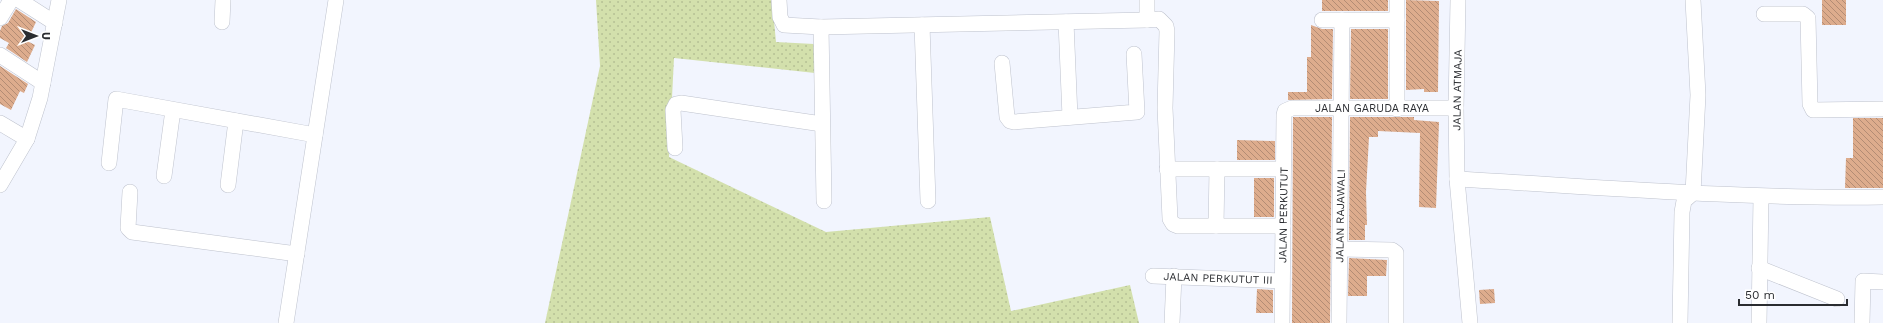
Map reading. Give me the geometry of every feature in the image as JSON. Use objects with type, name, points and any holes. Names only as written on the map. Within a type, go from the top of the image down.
[{"type":"street","points":[[0,18],[12,0]]},
{"type":"street","points":[[19,0],[55,23]]},
{"type":"street","points":[[0,185],[27,139],[40,98],[59,0]]},
{"type":"street","points":[[222,22],[223,0]]},
{"type":"street","points":[[286,323],[336,0]]},
{"type":"street","points":[[779,0],[780,17],[784,25],[821,27],[1159,19],[1166,26],[1167,31],[1165,108],[1170,219],[1173,224],[1178,226],[1283,226]]},
{"type":"street","points":[[1147,0],[1147,20]]},
{"type":"street","points":[[1397,0],[1397,109]]},
{"type":"street","name":"JALAN ATMAJA","points":[[1458,0],[1456,108],[1457,179],[1470,323]]},
{"type":"street","points":[[1680,323],[1682,212],[1684,202],[1694,193],[1698,95],[1693,0]]},
{"type":"street","points":[[1764,14],[1803,14],[1808,18],[1810,104],[1813,110],[1883,109]]},
{"type":"street","points":[[1322,20],[1397,20]]},
{"type":"street","name":"JALAN RAJAWALI","points":[[1339,323],[1342,20]]},
{"type":"street","points":[[1066,22],[1070,117]]},
{"type":"street","points":[[922,25],[928,202]]},
{"type":"street","points":[[821,27],[824,201]]},
{"type":"street","points":[[1002,63],[1007,117],[1010,121],[1014,122],[1137,112],[1134,54]]},
{"type":"street","points":[[0,55],[43,83]]},
{"type":"street","points":[[109,164],[116,100],[315,135]]},
{"type":"street","points":[[675,148],[672,110],[676,104],[681,103],[822,124]]},
{"type":"street","name":"JALAN GARUDA RAYA","points":[[1288,109],[1456,108]]},
{"type":"street","name":"JALAN PERKUTUT","points":[[1282,323],[1284,115],[1288,109]]},
{"type":"street","points":[[164,176],[173,110]]},
{"type":"street","points":[[228,185],[236,121]]},
{"type":"street","points":[[0,123],[27,139]]},
{"type":"street","points":[[1167,168],[1283,170]]},
{"type":"street","points":[[1216,226],[1217,169]]},
{"type":"street","points":[[1457,179],[1761,197],[1883,197]]},
{"type":"street","points":[[130,192],[128,228],[132,232],[297,254]]},
{"type":"street","points":[[1759,323],[1761,197]]},
{"type":"street","points":[[1340,250],[1392,250],[1396,253],[1396,323]]},
{"type":"street","points":[[1759,268],[1836,299]]},
{"type":"street","name":"JALAN PERKUTUT III","points":[[1153,276],[1282,280]]},
{"type":"street","points":[[1172,323],[1174,276]]},
{"type":"street","points":[[1862,323],[1863,281],[1883,282]]},
{"type":"green space","points":[[596,0],[772,0],[776,42],[814,44],[815,73],[674,58],[669,157],[826,232],[990,217],[1011,311],[1130,285],[1139,323],[545,323],[600,66]]},
{"type":"building","points":[[1322,0],[1388,0],[1388,11],[1322,11]]},
{"type":"building","points":[[1406,0],[1439,1],[1438,92],[1424,92],[1424,89],[1406,90]]},
{"type":"building","points":[[1822,0],[1846,0],[1846,25],[1822,25]]},
{"type":"building","points":[[16,9],[36,22],[27,41],[35,45],[27,62],[6,48],[9,43],[0,38],[2,26],[8,23]]},
{"type":"building","points":[[1311,25],[1322,29],[1333,29],[1332,99],[1288,100],[1288,92],[1307,92],[1307,57],[1311,57]]},
{"type":"building","points":[[1351,29],[1388,29],[1388,99],[1350,99]]},
{"type":"building","points":[[0,66],[28,84],[24,93],[20,91],[11,110],[0,104]]},
{"type":"building","points":[[1293,117],[1332,117],[1330,323],[1292,323]]},
{"type":"building","points":[[1350,117],[1414,117],[1414,120],[1439,122],[1436,208],[1419,207],[1420,133],[1378,131],[1378,137],[1369,137],[1366,192],[1367,225],[1365,225],[1365,240],[1349,240]]},
{"type":"building","points":[[1853,118],[1883,118],[1883,188],[1845,188],[1846,158],[1853,158]]},
{"type":"building","points":[[1237,140],[1275,141],[1275,160],[1237,160]]},
{"type":"building","points":[[1254,178],[1274,178],[1274,217],[1254,217]]},
{"type":"building","points":[[1349,258],[1387,260],[1386,276],[1367,276],[1367,296],[1348,296]]},
{"type":"building","points":[[1257,289],[1273,290],[1273,313],[1256,313]]},
{"type":"building","points":[[1494,289],[1495,303],[1480,304],[1479,290]]}]
